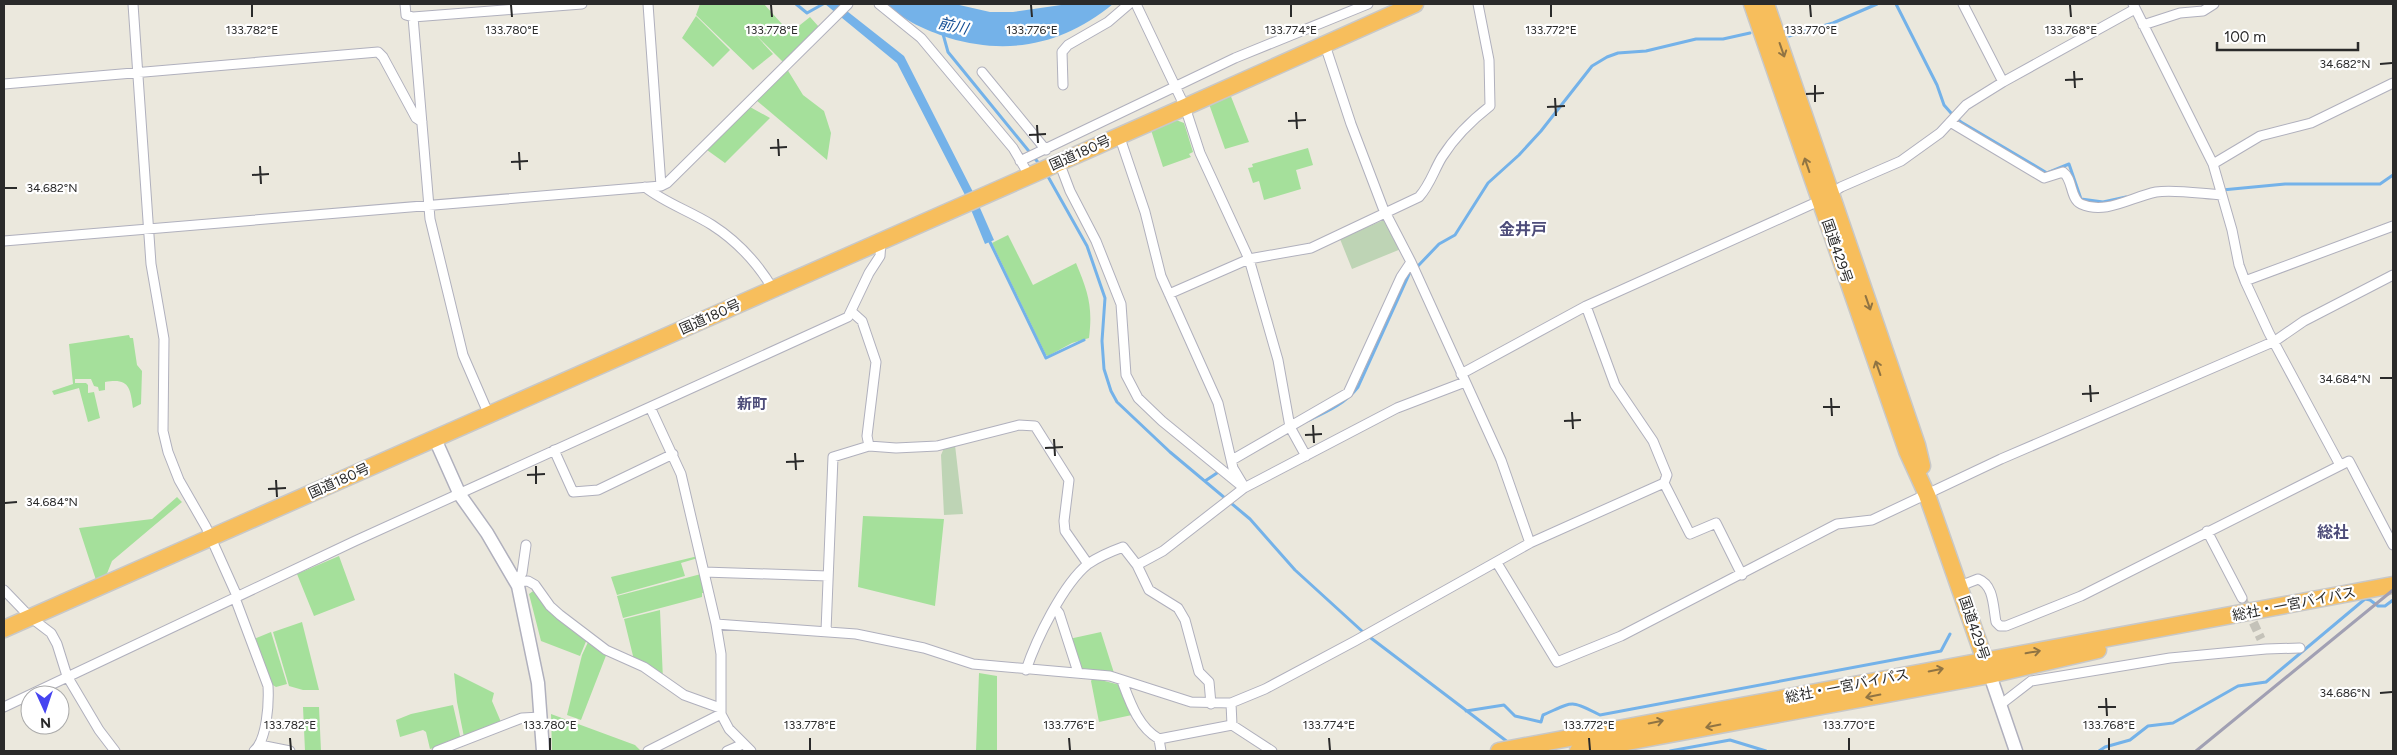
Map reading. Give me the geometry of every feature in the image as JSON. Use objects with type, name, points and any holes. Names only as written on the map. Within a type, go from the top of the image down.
[{"type":"highway","name":"国道180号","points":[[4,628],[972,201],[1027,167],[1050,157],[1119,136],[1415,4]]},
{"type":"highway","name":"国道429号","points":[[1752,4],[1825,197]]},
{"type":"highway","name":"国道429号","points":[[1766,4],[1825,197],[1907,451],[1928,495],[1987,668]]},
{"type":"highway","name":"総社・一宮バイパス","points":[[1499,751],[2104,649],[2194,623],[2393,585]]},
{"type":"highway","name":"総社・一宮バイパス","points":[[1578,751],[1987,668]]},
{"type":"street","points":[[133,4],[151,264],[164,339],[163,431],[168,452],[179,480],[211,538],[236,597],[268,686],[268,708],[257,748],[290,751]]},
{"type":"street","points":[[406,4],[406,15],[414,17],[582,4]]},
{"type":"street","points":[[648,4],[661,186]]},
{"type":"street","points":[[879,4],[921,38],[1027,167]]},
{"type":"street","points":[[1063,85],[1062,52],[1068,45],[1136,4],[1177,88],[1200,153],[1249,259],[1278,360],[1292,429],[1306,456]]},
{"type":"street","points":[[1050,157],[1235,58],[1368,4]]},
{"type":"street","points":[[1168,294],[1249,259],[1311,248],[1387,214],[1419,197],[1426,190],[1443,156],[1455,140],[1490,106],[1489,60],[1478,4]]},
{"type":"street","points":[[1963,4],[2003,82]]},
{"type":"street","points":[[2143,24],[2180,13],[2203,11],[2214,4]]},
{"type":"street","points":[[4,241],[661,186],[667,183],[846,6]]},
{"type":"street","points":[[1137,565],[1162,550],[1243,489],[1397,408],[1463,378],[1586,306],[1825,197],[1841,187],[1901,160],[1940,133],[1966,105],[2134,6],[2213,164],[2245,282],[2340,465]]},
{"type":"street","points":[[414,17],[428,205],[463,355],[489,415]]},
{"type":"street","points":[[1325,45],[1361,152],[1387,214],[1501,460],[1530,543]]},
{"type":"street","points":[[4,84],[378,52],[383,57],[416,118],[422,122]]},
{"type":"street","points":[[982,72],[1050,157],[1096,241],[1121,304],[1126,375],[1138,398],[1162,421],[1243,489]]},
{"type":"street","points":[[2213,164],[2260,136],[2311,123],[2393,83]]},
{"type":"street","points":[[1953,119],[2044,178],[2063,172],[2069,176],[2076,201],[2082,205],[2106,208],[2157,192],[2221,192]]},
{"type":"street","points":[[1119,136],[1145,212],[1161,276],[1218,403],[1233,468],[1243,489]]},
{"type":"street","points":[[645,187],[713,226],[734,242],[763,272],[773,289]]},
{"type":"street","points":[[2245,282],[2393,226]]},
{"type":"street","points":[[4,707],[398,521],[460,495],[554,450],[848,317],[869,273],[880,256],[881,242]]},
{"type":"street","points":[[1232,460],[1292,429],[1348,393],[1401,277],[1413,267]]},
{"type":"street","points":[[1497,563],[1557,662],[1620,636],[1742,575],[1837,524],[1872,520],[2001,459],[2275,341],[2304,320],[2393,275]]},
{"type":"street","points":[[1586,306],[1615,385],[1652,441],[1667,475],[1664,484],[1690,534],[1716,523],[1742,575]]},
{"type":"street","points":[[852,312],[862,321],[876,362],[867,436],[869,446]]},
{"type":"street","points":[[650,407],[681,474],[716,624],[721,654],[720,711],[730,729],[751,751]]},
{"type":"street","points":[[826,631],[833,457],[869,446],[896,448],[937,446],[1019,425],[1034,426],[1068,480],[1064,521],[1065,531],[1088,564]]},
{"type":"street","points":[[435,439],[460,495],[487,533],[516,582],[538,683],[543,751]]},
{"type":"street","points":[[554,450],[573,492],[598,490],[673,454]]},
{"type":"street","points":[[1960,586],[1978,579],[1985,582],[1990,587],[1996,622],[2000,626],[2006,626],[2081,596],[2349,461],[2393,544]]},
{"type":"street","points":[[716,624],[856,634],[924,648],[973,664],[1110,676],[1191,702],[1231,703],[1265,689],[1355,641],[1530,543],[1664,484]]},
{"type":"street","points":[[2207,531],[2242,598]]},
{"type":"street","points":[[516,582],[522,573],[526,545]]},
{"type":"street","points":[[1026,670],[1042,631],[1055,608],[1088,564],[1123,547],[1137,565],[1149,590],[1178,608],[1185,620],[1199,672],[1209,682],[1211,704]]},
{"type":"street","points":[[704,572],[828,576]]},
{"type":"street","points":[[516,582],[528,581],[535,585],[550,606],[606,650],[644,667],[684,695],[720,711]]},
{"type":"street","points":[[4,590],[30,617],[51,633],[57,644],[67,676],[99,730],[115,751]]},
{"type":"street","points":[[1055,608],[1059,613],[1078,672]]},
{"type":"street","points":[[2261,638],[2266,649]]},
{"type":"street","points":[[2000,705],[2031,682],[2170,658],[2266,649],[2300,648]]},
{"type":"street","points":[[1987,668],[2016,751]]},
{"type":"street","points":[[1122,681],[1133,709],[1148,733],[1159,739],[1232,725],[1272,751]]},
{"type":"street","points":[[1231,703],[1232,725]]},
{"type":"street","points":[[648,751],[720,711]]},
{"type":"street","points":[[437,751],[522,718],[542,717]]},
{"type":"street","points":[[1159,739],[1161,751]]},
{"type":"street","points":[[727,751],[743,744]]},
{"type":"green space","points":[[700,4],[764,4],[790,33],[810,17],[819,27],[784,63],[753,32],[773,54],[753,70],[696,15]]},
{"type":"green space","points":[[696,16],[730,50],[713,67],[682,38]]},
{"type":"green space","points":[[787,69],[803,95],[824,111],[831,133],[827,160],[756,100]]},
{"type":"green space","points":[[1230,94],[1249,142],[1225,149],[1209,104]]},
{"type":"green space","points":[[750,107],[770,118],[725,163],[707,150]]},
{"type":"green space","points":[[1176,120],[1184,123],[1193,152],[1189,154],[1191,157],[1163,167],[1151,130]]},
{"type":"green space","points":[[1308,148],[1313,165],[1296,170],[1301,189],[1264,200],[1259,181],[1253,183],[1248,168],[1253,167],[1252,164]]},
{"type":"green space","points":[[1386,219],[1401,249],[1352,269],[1340,239]]},
{"type":"green space","points":[[1008,235],[1033,285],[1076,263],[1084,282],[1090,308],[1089,338],[1072,343],[1048,356],[1046,355],[992,243]]},
{"type":"green space","points":[[129,335],[130,338],[133,338],[137,365],[142,371],[141,404],[133,408],[129,389],[124,383],[119,381],[105,382],[105,390],[99,391],[91,379],[75,379],[75,383],[86,383],[88,385],[88,393],[94,392],[100,418],[88,422],[79,388],[54,395],[52,391],[73,384],[69,344]]},
{"type":"green space","points":[[955,445],[963,514],[944,515],[941,455],[944,448]]},
{"type":"green space","points":[[177,497],[182,502],[112,561],[106,576],[96,580],[79,528],[152,519]]},
{"type":"green space","points":[[863,516],[944,519],[935,606],[858,587]]},
{"type":"green space","points":[[339,556],[355,600],[314,616],[297,574]]},
{"type":"green space","points":[[698,556],[698,558],[681,563],[685,576],[617,595],[611,577]]},
{"type":"green space","points":[[701,574],[705,593],[702,593],[702,597],[623,618],[617,596]]},
{"type":"green space","points":[[536,589],[587,639],[580,656],[541,641],[529,594]]},
{"type":"green space","points":[[660,610],[663,680],[634,660],[624,619]]},
{"type":"green space","points":[[302,622],[319,690],[303,690],[289,686],[273,632]]},
{"type":"green space","points":[[271,632],[287,684],[276,687],[271,684],[254,639]]},
{"type":"green space","points":[[1101,632],[1114,673],[1079,669],[1069,639]]},
{"type":"green space","points":[[589,640],[607,653],[581,720],[567,715],[582,655]]},
{"type":"green space","points":[[454,673],[494,693],[492,701],[501,722],[464,737],[457,702]]},
{"type":"green space","points":[[979,673],[997,676],[997,751],[976,751]]},
{"type":"green space","points":[[1093,678],[1120,685],[1132,715],[1099,722],[1091,681]]},
{"type":"green space","points":[[453,705],[461,740],[430,749],[426,732],[423,730],[400,737],[396,720],[411,714]]},
{"type":"green space","points":[[303,707],[319,707],[321,751],[305,751]]},
{"type":"green space","points":[[551,714],[635,745],[641,751],[552,751]]},
{"type":"water","points":[[825,4],[838,4],[904,56],[973,192],[994,240],[985,244],[965,195],[897,63]]},
{"type":"water","name":"前川","points":[[886,4],[955,4],[990,12],[1013,12],[1068,4],[1113,4],[1075,29],[1056,37],[1036,43],[1015,46],[993,46],[949,38],[931,31],[908,20]]},
{"type":"waterway","points":[[796,4],[807,13],[823,4]]},
{"type":"waterway","points":[[1789,36],[1833,23],[1877,4]]},
{"type":"waterway","points":[[1896,4],[1937,85],[1944,105],[1961,122],[2047,173],[2069,164],[2081,199],[2103,202],[2126,197]]},
{"type":"waterway","points":[[1307,421],[1341,403],[1358,387],[1411,270],[1417,267],[1439,244],[1455,235],[1488,183],[1519,155],[1541,131],[1592,66],[1618,53],[1646,51],[1696,39],[1723,39],[1750,33]]},
{"type":"waterway","name":"前川","points":[[943,34],[948,52],[1041,166]]},
{"type":"waterway","points":[[1046,173],[1087,246],[1105,298],[1102,341],[1104,369],[1111,391],[1117,402],[1170,452],[1250,519],[1295,570],[1363,632],[1509,743]]},
{"type":"waterway","points":[[2222,190],[2285,184],[2380,184],[2393,175]]},
{"type":"waterway","points":[[989,240],[1046,358],[1084,340]]},
{"type":"waterway","points":[[1205,481],[1217,473]]},
{"type":"waterway","points":[[2099,751],[2105,747],[2130,740],[2148,726],[2173,723],[2238,686],[2266,682],[2365,599],[2378,606],[2385,606],[2393,600]]},
{"type":"waterway","points":[[1466,711],[1504,705],[1515,716],[1541,722],[1543,715],[1572,704],[1583,706],[1600,715],[1941,651],[1950,634]]},
{"type":"waterway","points":[[1670,751],[1730,740],[1766,751]]},
{"type":"tunnel","points":[[2242,598],[2261,639]]},
{"type":"railway","points":[[2196,751],[2393,590]]},
{"type":"district","name":"金井戸","points":[[1523,229]]},
{"type":"district","name":"新町","points":[[752,404]]},
{"type":"district","name":"総社","points":[[2333,532]]}]
